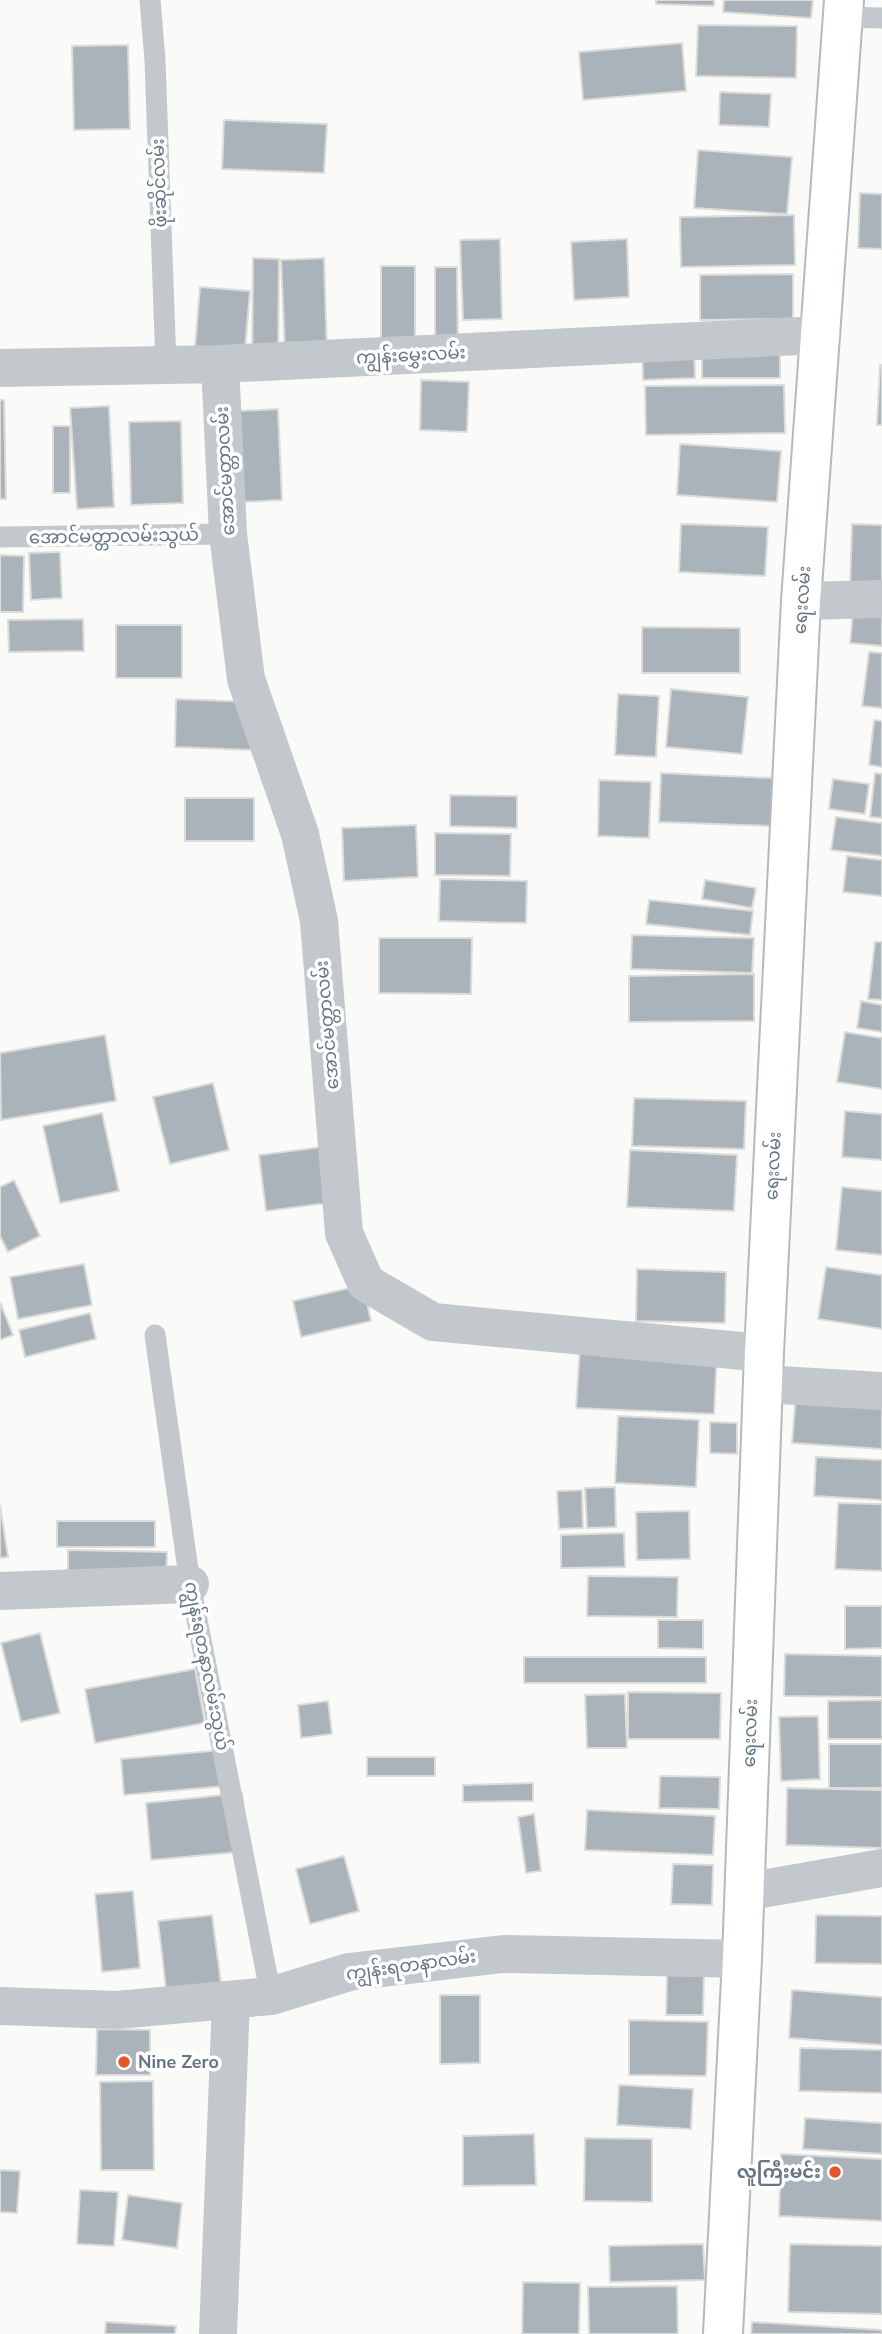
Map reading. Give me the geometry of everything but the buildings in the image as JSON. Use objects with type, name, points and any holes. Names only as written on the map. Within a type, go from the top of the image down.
[{"type":"street","name":"ရေးလမ်း","points":[[723,2334],[745,1892],[764,1368],[801,601],[843,8]]},
{"type":"street","name":"ကျွန်းမွှေးလမ်း","points":[[0,368],[220,364],[821,335]]},
{"type":"street","name":"အောင်မတ္တာလမ်း","points":[[220,364],[228,534],[246,678],[300,834],[319,921],[344,1233],[366,1283],[433,1322],[764,1368],[882,1391]]},
{"type":"street","points":[[801,601],[882,599]]},
{"type":"street","points":[[0,1591],[190,1584]]},
{"type":"street","points":[[745,1892],[882,1868]]},
{"type":"street","name":"ကျွန်းရတနာလမ်း","points":[[0,2006],[117,2010],[271,1996],[349,1972],[503,1954],[742,1959]]},
{"type":"street","points":[[218,2334],[230,2000]]},
{"type":"lane","name":"ဖိုးဆိုင်လမ်း","points":[[150,0],[155,60],[166,366]]},
{"type":"lane","points":[[843,8],[882,18]]},
{"type":"lane","name":"အောင်မတ္တာလမ်းသွယ်","points":[[0,537],[228,534]]},
{"type":"lane","name":"ကျွန်းရတနာလမ်းသွယ်","points":[[155,1335],[190,1584],[271,1996]]},
{"type":"place","name":"Nine Zero","points":[[124,2062]]},
{"type":"place","name":"လူကြီးမင်း","points":[[835,2172]]}]
